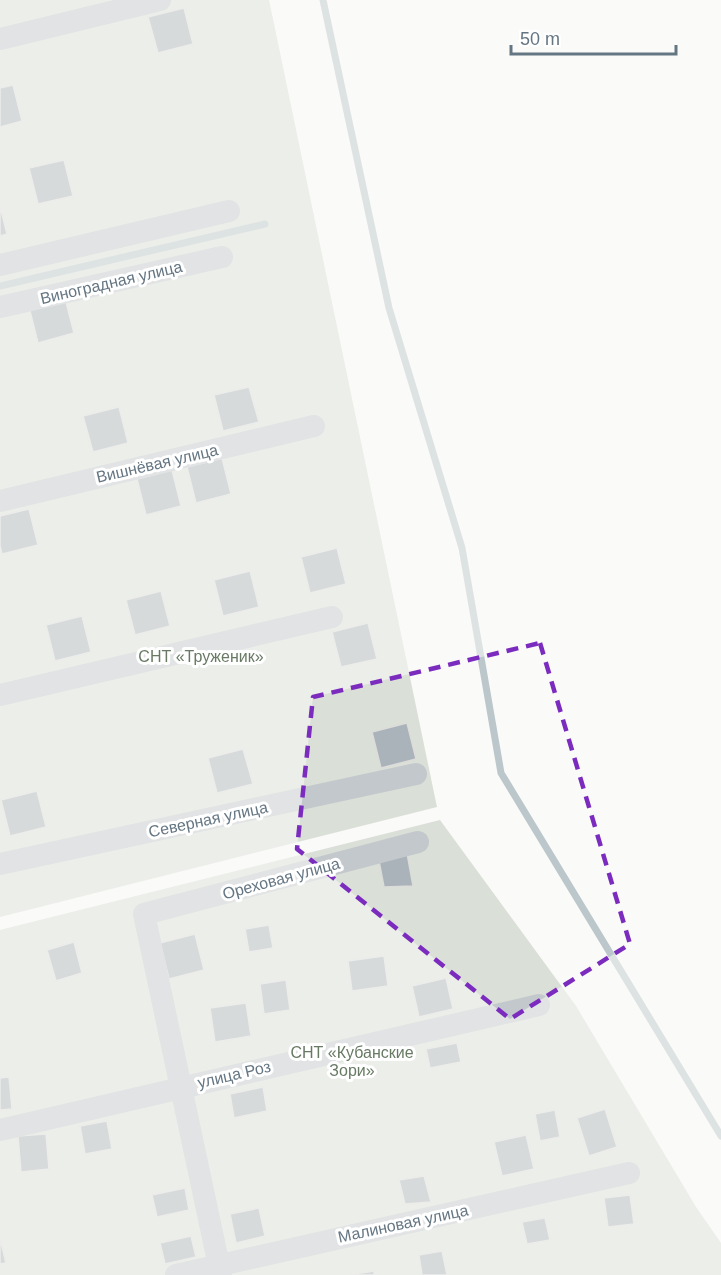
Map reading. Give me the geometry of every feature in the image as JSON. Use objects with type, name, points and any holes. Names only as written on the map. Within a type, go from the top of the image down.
[{"type":"street","points":[[0,39],[160,0]]},
{"type":"street","points":[[0,265],[229,211]]},
{"type":"street","name":"Виноградная улица","points":[[0,307],[222,257]]},
{"type":"street","name":"Вишнёвая улица","points":[[0,501],[314,426]]},
{"type":"street","points":[[0,695],[332,617]]},
{"type":"street","name":"Северная улица","points":[[0,864],[416,774]]},
{"type":"street","name":"Ореховая улица","points":[[180,1087],[144,914],[418,842]]},
{"type":"street","name":"улица Роз","points":[[0,1130],[539,1005]]},
{"type":"street","points":[[180,1087],[220,1270]]},
{"type":"street","name":"Малиновая улица","points":[[176,1275],[220,1270],[629,1173]]},
{"type":"highlighted area","points":[[540,643],[630,944],[510,1019],[297,849],[313,697]]},
{"type":"green space","name":"СНТ «Труженик»","points":[[0,0],[269,0],[437,807],[0,917]]},
{"type":"green space","name":"СНТ «Кубанские Зори»","points":[[440,820],[576,1006],[696,1207],[721,1243],[721,1275],[0,1275],[0,930]]},
{"type":"building","points":[[184,8],[193,44],[158,53],[148,17]]},
{"type":"building","points":[[13,85],[22,121],[0,127],[0,88]]},
{"type":"building","points":[[64,160],[73,196],[38,204],[29,168]]},
{"type":"building","points":[[0,206],[7,234],[0,236]]},
{"type":"building","points":[[65,298],[74,333],[38,343],[29,307]]},
{"type":"building","points":[[249,387],[259,422],[223,431],[214,395]]},
{"type":"building","points":[[119,407],[128,443],[93,452],[83,416]]},
{"type":"building","points":[[222,458],[231,494],[196,503],[187,467]]},
{"type":"building","points":[[172,470],[181,506],[146,515],[137,479]]},
{"type":"building","points":[[29,509],[38,545],[2,554],[0,516]]},
{"type":"building","points":[[337,548],[346,584],[310,593],[301,557]]},
{"type":"building","points":[[250,571],[259,607],[223,616],[214,580]]},
{"type":"building","points":[[161,591],[170,626],[135,635],[126,600]]},
{"type":"building","points":[[82,616],[91,652],[55,661],[46,625]]},
{"type":"building","points":[[368,623],[377,659],[341,667],[332,632]]},
{"type":"building","points":[[407,723],[416,759],[381,768],[372,732]]},
{"type":"building","points":[[243,749],[253,784],[217,793],[208,758]]},
{"type":"building","points":[[37,791],[46,827],[10,836],[1,800]]},
{"type":"building","points":[[407,853],[413,886],[384,887],[379,861]]},
{"type":"building","points":[[269,925],[273,948],[249,952],[245,929]]},
{"type":"building","points":[[195,934],[204,970],[169,979],[160,943]]},
{"type":"building","points":[[74,942],[82,973],[56,981],[47,950]]},
{"type":"building","points":[[384,956],[388,986],[352,991],[348,961]]},
{"type":"building","points":[[446,978],[453,1009],[419,1017],[412,986]]},
{"type":"building","points":[[286,980],[290,1010],[264,1014],[260,984]]},
{"type":"building","points":[[246,1003],[251,1036],[215,1042],[210,1008]]},
{"type":"building","points":[[457,1043],[461,1062],[430,1068],[426,1049]]},
{"type":"building","points":[[9,1077],[12,1109],[0,1110],[0,1078]]},
{"type":"building","points":[[263,1087],[267,1111],[234,1118],[230,1094]]},
{"type":"building","points":[[605,1109],[617,1147],[589,1156],[577,1118]]},
{"type":"building","points":[[555,1110],[560,1137],[540,1141],[535,1114]]},
{"type":"building","points":[[107,1121],[112,1149],[85,1154],[80,1126]]},
{"type":"building","points":[[46,1134],[49,1169],[21,1172],[18,1136]]},
{"type":"building","points":[[526,1135],[534,1169],[502,1176],[494,1142]]},
{"type":"building","points":[[424,1176],[431,1202],[405,1204],[399,1180]]},
{"type":"building","points":[[185,1188],[189,1210],[157,1217],[152,1195]]},
{"type":"building","points":[[630,1195],[634,1224],[608,1227],[604,1198]]},
{"type":"building","points":[[259,1208],[265,1236],[236,1243],[230,1214]]},
{"type":"building","points":[[545,1218],[550,1240],[527,1244],[522,1222]]},
{"type":"building","points":[[191,1236],[196,1257],[165,1264],[160,1243]]},
{"type":"building","points":[[0,1238],[6,1263],[0,1264]]},
{"type":"building","points":[[442,1251],[447,1275],[422,1275],[419,1255]]},
{"type":"building","points":[[374,1271],[374,1275],[349,1275]]},
{"type":"waterway","points":[[323,0],[389,308],[462,548],[501,773],[721,1136]]},
{"type":"waterway","points":[[0,286],[265,224]]}]
